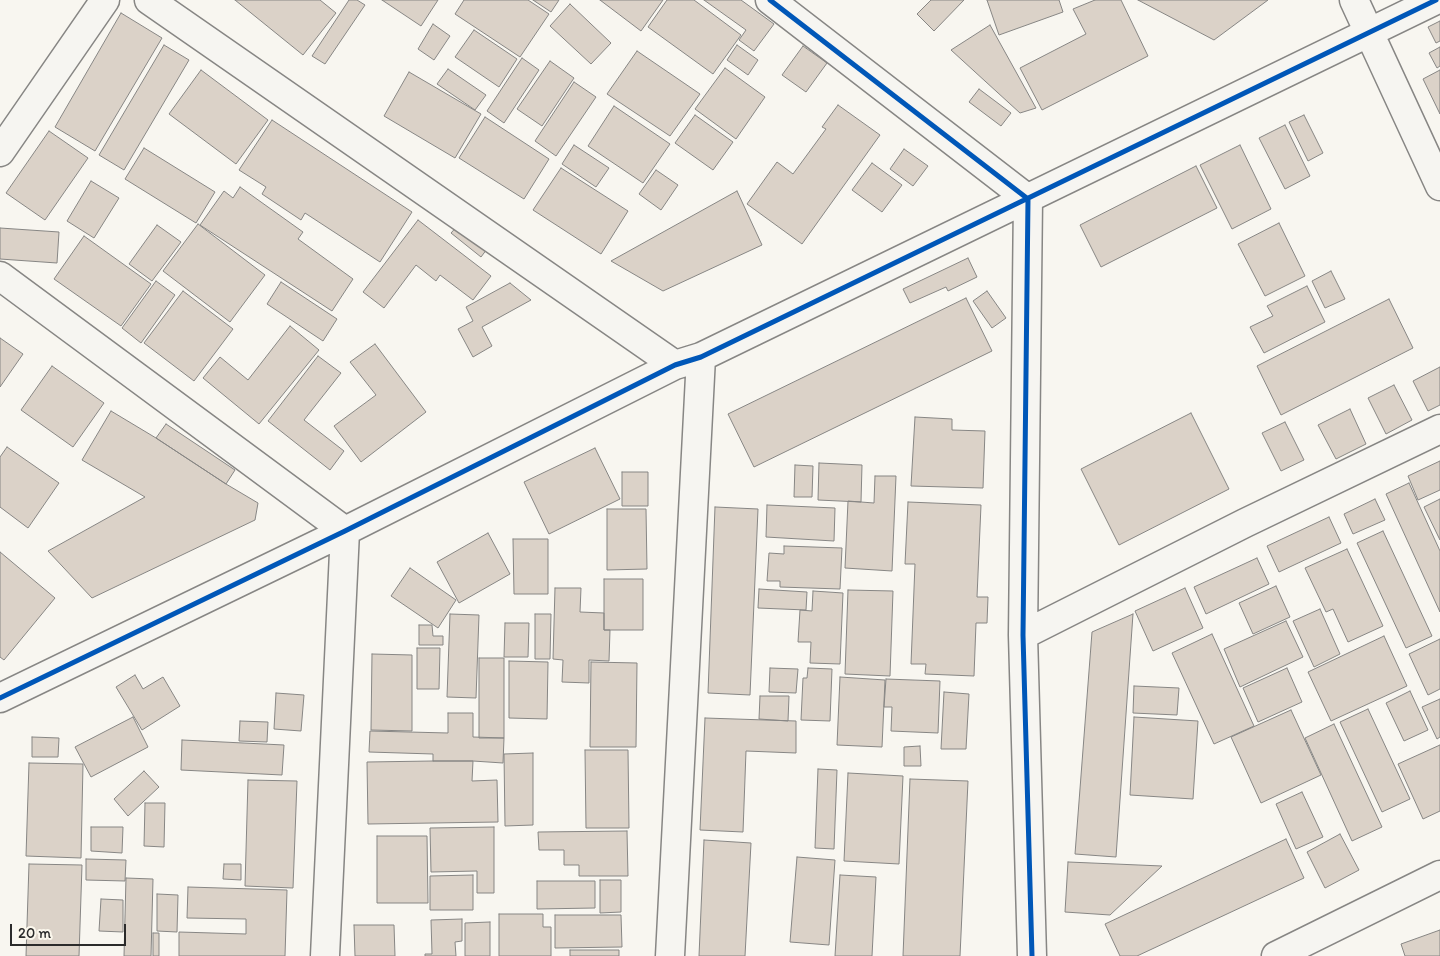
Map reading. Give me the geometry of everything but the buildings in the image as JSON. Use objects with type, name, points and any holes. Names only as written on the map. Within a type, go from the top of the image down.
[{"type":"street","points":[[0,152],[105,0]]},
{"type":"street","points":[[149,0],[675,365]]},
{"type":"street","points":[[770,0],[1028,199]]},
{"type":"street","points":[[1354,0],[1440,186]]},
{"type":"street","points":[[6,688],[345,530],[675,365],[701,357],[1436,0]]},
{"type":"street","points":[[1028,199],[1023,636],[1032,956]]},
{"type":"street","points":[[0,276],[345,530]]},
{"type":"street","points":[[670,956],[701,357]]},
{"type":"street","points":[[1023,636],[1245,523],[1440,429]]},
{"type":"street","points":[[325,956],[345,530]]},
{"type":"street","points":[[1276,956],[1440,874]]},
{"type":"cycle path","points":[[770,0],[1028,199],[1023,635],[1032,956]]},
{"type":"cycle path","points":[[0,698],[345,531],[675,365],[701,357],[1436,0]]}]
